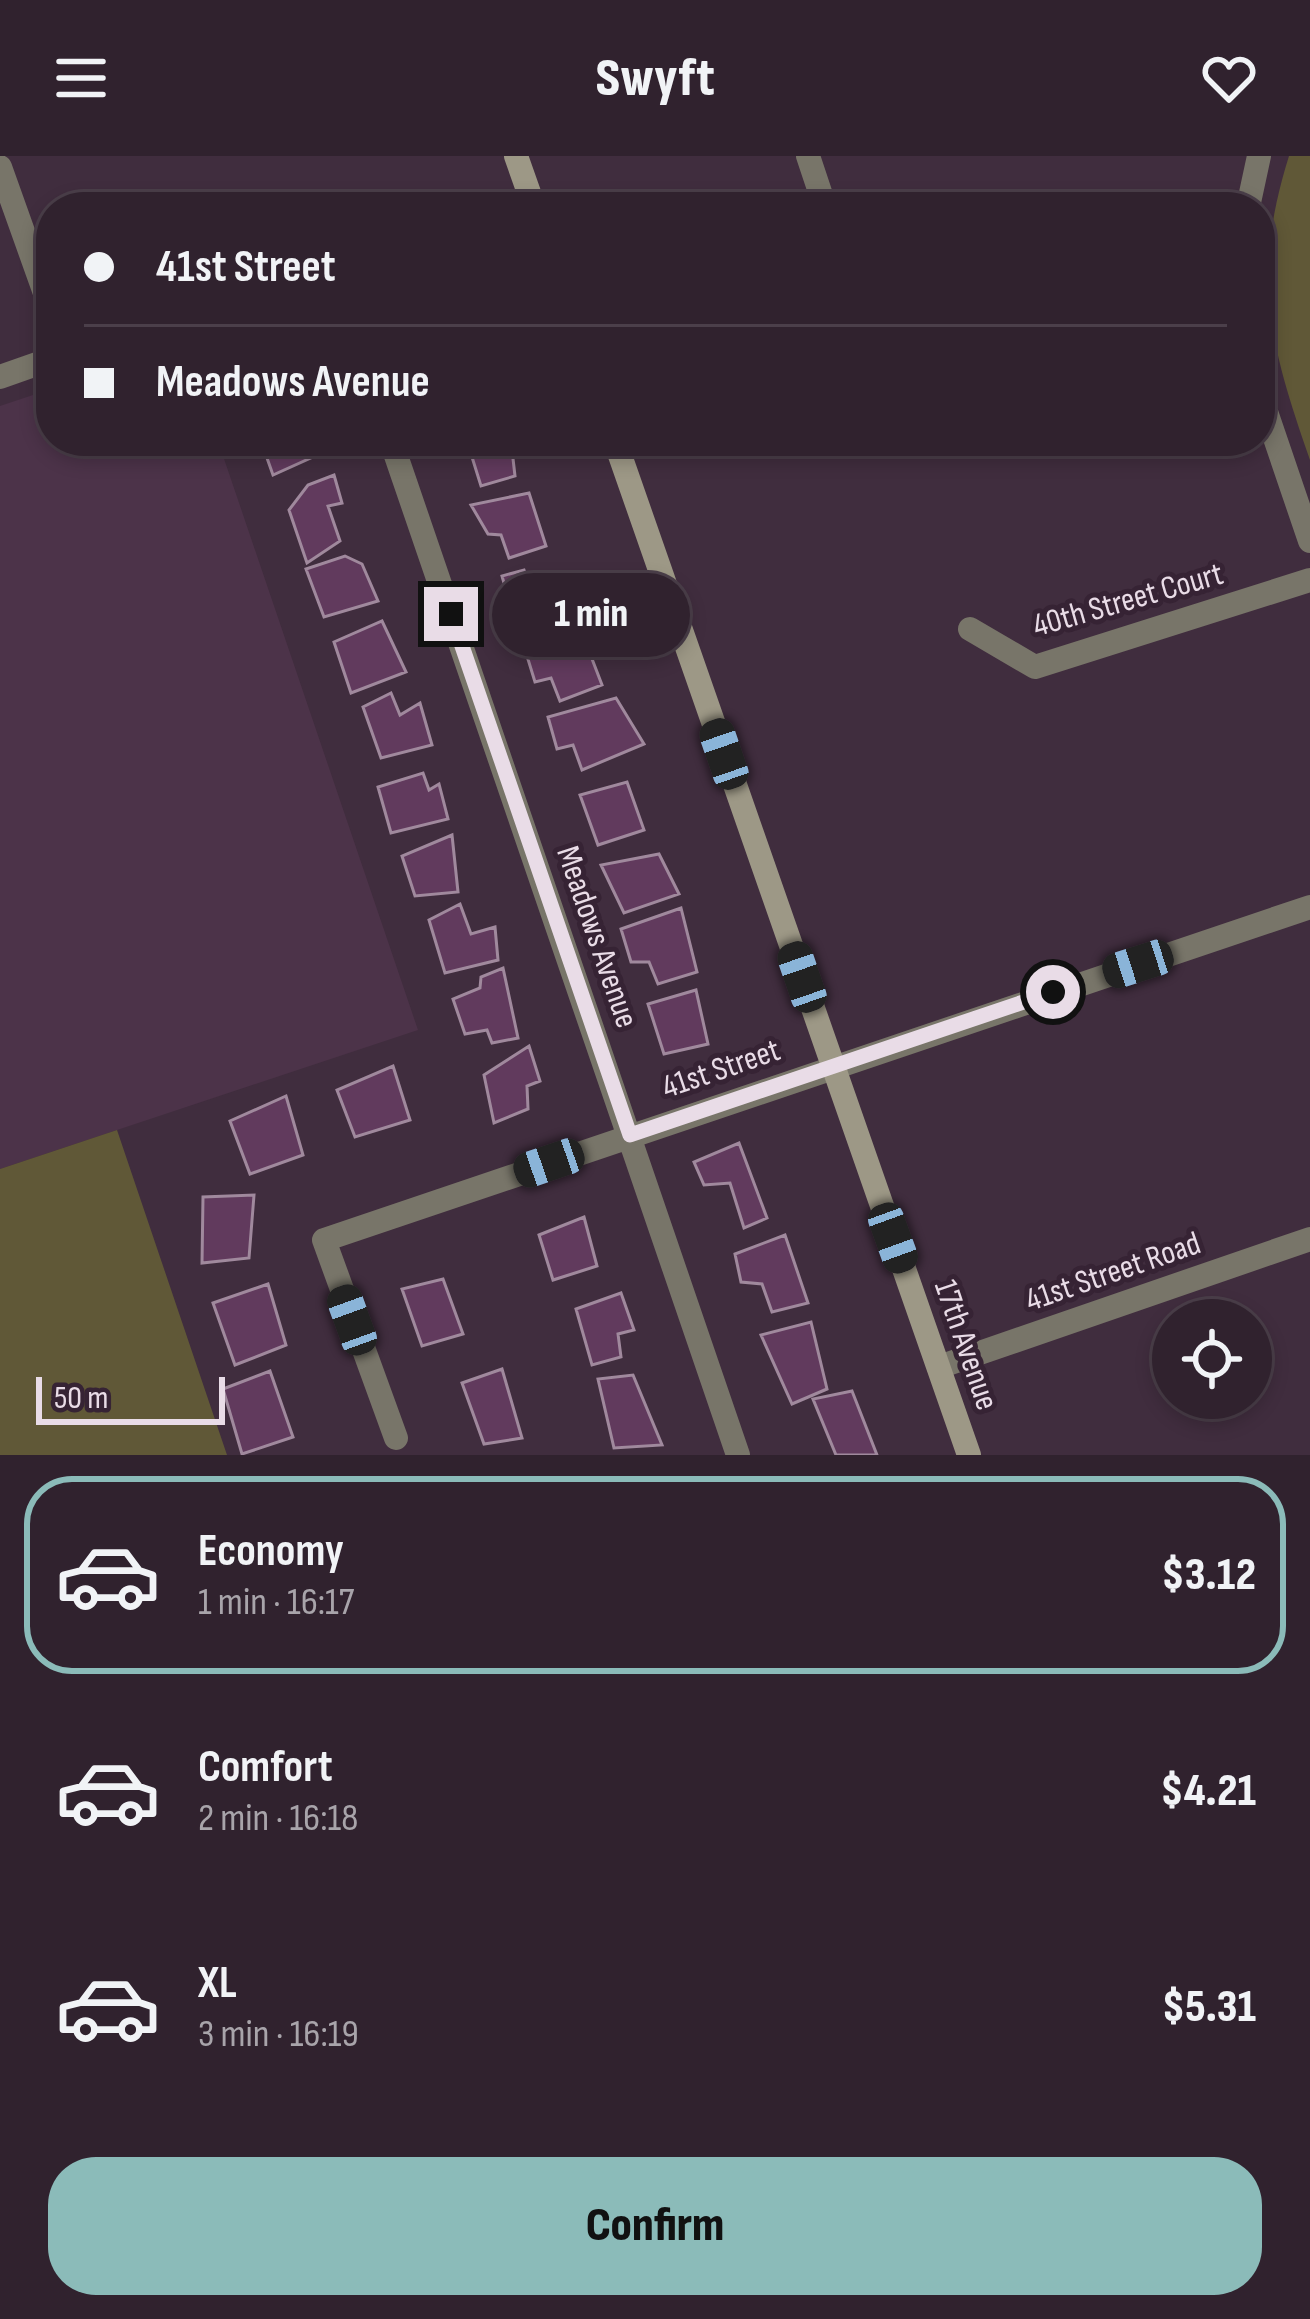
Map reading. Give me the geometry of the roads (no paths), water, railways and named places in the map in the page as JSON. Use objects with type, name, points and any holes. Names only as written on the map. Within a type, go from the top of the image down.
[{"type":"main road","points":[[517,156],[529,192]]},
{"type":"main road","name":"17th Avenue","points":[[620,456],[969,1455]]},
{"type":"street","points":[[808,156],[820,192]]},
{"type":"street","points":[[1251,192],[1259,156]]},
{"type":"street","points":[[0,167],[8,219],[36,278]]},
{"type":"street","points":[[0,376],[36,364]]},
{"type":"street","points":[[1275,438],[1310,541]]},
{"type":"street","name":"Meadows Avenue","points":[[396,456],[738,1455]]},
{"type":"street","name":"40th Street Court","points":[[970,629],[1035,668],[1310,580]]},
{"type":"street","name":"41st Street","points":[[396,1438],[324,1240],[1310,907]]},
{"type":"street","name":"41st Street Road","points":[[939,1367],[1310,1239]]}]
